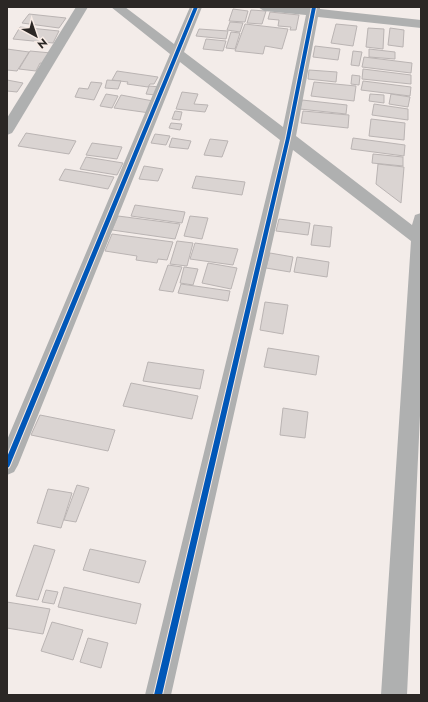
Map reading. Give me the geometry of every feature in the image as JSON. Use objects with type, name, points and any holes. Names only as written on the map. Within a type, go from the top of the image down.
[{"type":"street","points":[[7,130],[82,7]]},
{"type":"street","points":[[117,7],[288,138],[421,233],[394,695]]},
{"type":"street","points":[[7,466],[178,54],[196,7]]},
{"type":"street","points":[[264,7],[313,10],[421,24]]},
{"type":"street","points":[[158,695],[288,138],[313,10]]},
{"type":"building","points":[[233,9],[248,11],[245,22],[229,21]]},
{"type":"building","points":[[251,10],[266,11],[262,24],[247,23]]},
{"type":"building","points":[[270,12],[299,15],[296,30],[290,30],[291,27],[278,26],[279,20],[268,19]]},
{"type":"building","points":[[29,14],[66,18],[59,28],[22,23]]},
{"type":"building","points":[[230,22],[243,23],[240,32],[227,30]]},
{"type":"building","points":[[245,24],[288,29],[282,49],[265,46],[263,54],[235,51]]},
{"type":"building","points":[[336,24],[357,26],[353,46],[331,43]]},
{"type":"building","points":[[20,27],[59,31],[53,43],[13,39]]},
{"type":"building","points":[[368,28],[384,29],[383,49],[366,47]]},
{"type":"building","points":[[390,28],[404,30],[403,47],[388,45]]},
{"type":"building","points":[[199,29],[228,31],[226,39],[196,36]]},
{"type":"building","points":[[231,32],[240,33],[235,49],[226,48]]},
{"type":"building","points":[[206,39],[226,41],[223,51],[203,49]]},
{"type":"building","points":[[315,46],[340,49],[338,60],[313,57]]},
{"type":"building","points":[[7,49],[29,52],[17,71],[7,70]]},
{"type":"building","points":[[369,49],[395,52],[395,59],[369,57]]},
{"type":"building","points":[[30,51],[51,53],[45,64],[40,63],[36,71],[19,69]]},
{"type":"building","points":[[353,51],[362,52],[359,66],[351,65]]},
{"type":"building","points":[[364,57],[412,63],[411,73],[362,67]]},
{"type":"building","points":[[363,69],[411,75],[411,84],[362,79]]},
{"type":"building","points":[[309,70],[337,72],[336,82],[308,79]]},
{"type":"building","points":[[117,71],[158,77],[154,84],[150,84],[148,87],[127,84],[128,82],[112,80]]},
{"type":"building","points":[[352,75],[360,76],[359,85],[351,84]]},
{"type":"building","points":[[7,80],[23,83],[17,92],[7,91]]},
{"type":"building","points":[[107,80],[121,81],[118,89],[105,88]]},
{"type":"building","points":[[363,81],[411,87],[410,96],[361,90]]},
{"type":"building","points":[[91,82],[102,83],[94,100],[75,97],[79,88],[88,89]]},
{"type":"building","points":[[314,82],[356,86],[354,101],[311,96]]},
{"type":"building","points":[[149,86],[160,87],[156,95],[146,94]]},
{"type":"building","points":[[182,92],[198,94],[194,104],[208,105],[205,112],[176,109]]},
{"type":"building","points":[[106,94],[118,96],[112,108],[100,106]]},
{"type":"building","points":[[370,94],[384,95],[384,103],[369,101]]},
{"type":"building","points":[[391,94],[410,97],[408,107],[389,104]]},
{"type":"building","points":[[121,95],[153,101],[150,113],[114,108]]},
{"type":"building","points":[[302,100],[347,105],[346,114],[300,109]]},
{"type":"building","points":[[374,104],[408,109],[408,120],[372,115]]},
{"type":"building","points":[[175,111],[182,112],[180,120],[172,119]]},
{"type":"building","points":[[303,111],[349,115],[348,128],[301,123]]},
{"type":"building","points":[[371,119],[405,123],[404,140],[369,136]]},
{"type":"building","points":[[171,123],[182,124],[180,130],[169,128]]},
{"type":"building","points":[[26,133],[76,141],[69,154],[18,146]]},
{"type":"building","points":[[155,134],[170,136],[166,145],[151,143]]},
{"type":"building","points":[[172,138],[191,141],[188,149],[169,147]]},
{"type":"building","points":[[353,138],[405,145],[404,156],[351,149]]},
{"type":"building","points":[[210,139],[228,141],[222,157],[204,155]]},
{"type":"building","points":[[92,143],[122,147],[117,159],[86,155]]},
{"type":"building","points":[[373,154],[403,157],[403,166],[372,163]]},
{"type":"building","points":[[86,157],[123,163],[117,175],[80,169]]},
{"type":"building","points":[[378,164],[404,167],[401,203],[376,184]]},
{"type":"building","points":[[144,166],[163,169],[158,181],[139,179]]},
{"type":"building","points":[[65,169],[114,177],[108,189],[59,180]]},
{"type":"building","points":[[196,176],[245,182],[242,195],[192,188]]},
{"type":"building","points":[[135,205],[185,212],[182,223],[131,216]]},
{"type":"building","points":[[118,216],[180,224],[175,239],[112,230]]},
{"type":"building","points":[[190,216],[208,218],[202,239],[184,236]]},
{"type":"building","points":[[279,219],[310,223],[308,235],[276,231]]},
{"type":"building","points":[[314,225],[332,227],[330,247],[311,245]]},
{"type":"building","points":[[112,234],[173,242],[167,260],[158,259],[157,263],[136,260],[137,256],[105,251]]},
{"type":"building","points":[[177,241],[193,243],[187,266],[170,264]]},
{"type":"building","points":[[195,243],[238,249],[233,265],[190,259]]},
{"type":"building","points":[[270,253],[293,257],[290,272],[266,268]]},
{"type":"building","points":[[297,257],[329,262],[327,277],[294,272]]},
{"type":"building","points":[[208,263],[237,268],[231,289],[202,283]]},
{"type":"building","points":[[168,265],[182,267],[173,292],[159,290]]},
{"type":"building","points":[[184,267],[198,269],[193,285],[180,283]]},
{"type":"building","points":[[181,284],[230,291],[228,301],[178,293]]},
{"type":"building","points":[[265,302],[288,305],[283,334],[260,330]]},
{"type":"building","points":[[268,348],[319,356],[316,375],[264,367]]},
{"type":"building","points":[[148,362],[204,370],[200,389],[143,381]]},
{"type":"building","points":[[131,383],[198,396],[192,419],[123,406]]},
{"type":"building","points":[[283,408],[308,412],[305,438],[280,435]]},
{"type":"building","points":[[40,415],[115,430],[108,451],[31,435]]},
{"type":"building","points":[[77,485],[89,488],[76,522],[64,520]]},
{"type":"building","points":[[48,489],[72,493],[61,528],[37,523]]},
{"type":"building","points":[[34,545],[55,550],[38,600],[16,596]]},
{"type":"building","points":[[90,549],[146,561],[139,583],[83,570]]},
{"type":"building","points":[[64,587],[141,604],[136,624],[58,607]]},
{"type":"building","points":[[46,590],[58,592],[54,604],[42,602]]},
{"type":"building","points":[[7,602],[50,609],[43,634],[7,628]]},
{"type":"building","points":[[52,622],[83,630],[73,660],[41,651]]},
{"type":"building","points":[[88,638],[108,643],[101,668],[80,662]]},
{"type":"cycle path","points":[[7,465],[196,7]]},
{"type":"cycle path","points":[[158,695],[288,138],[314,7]]}]
